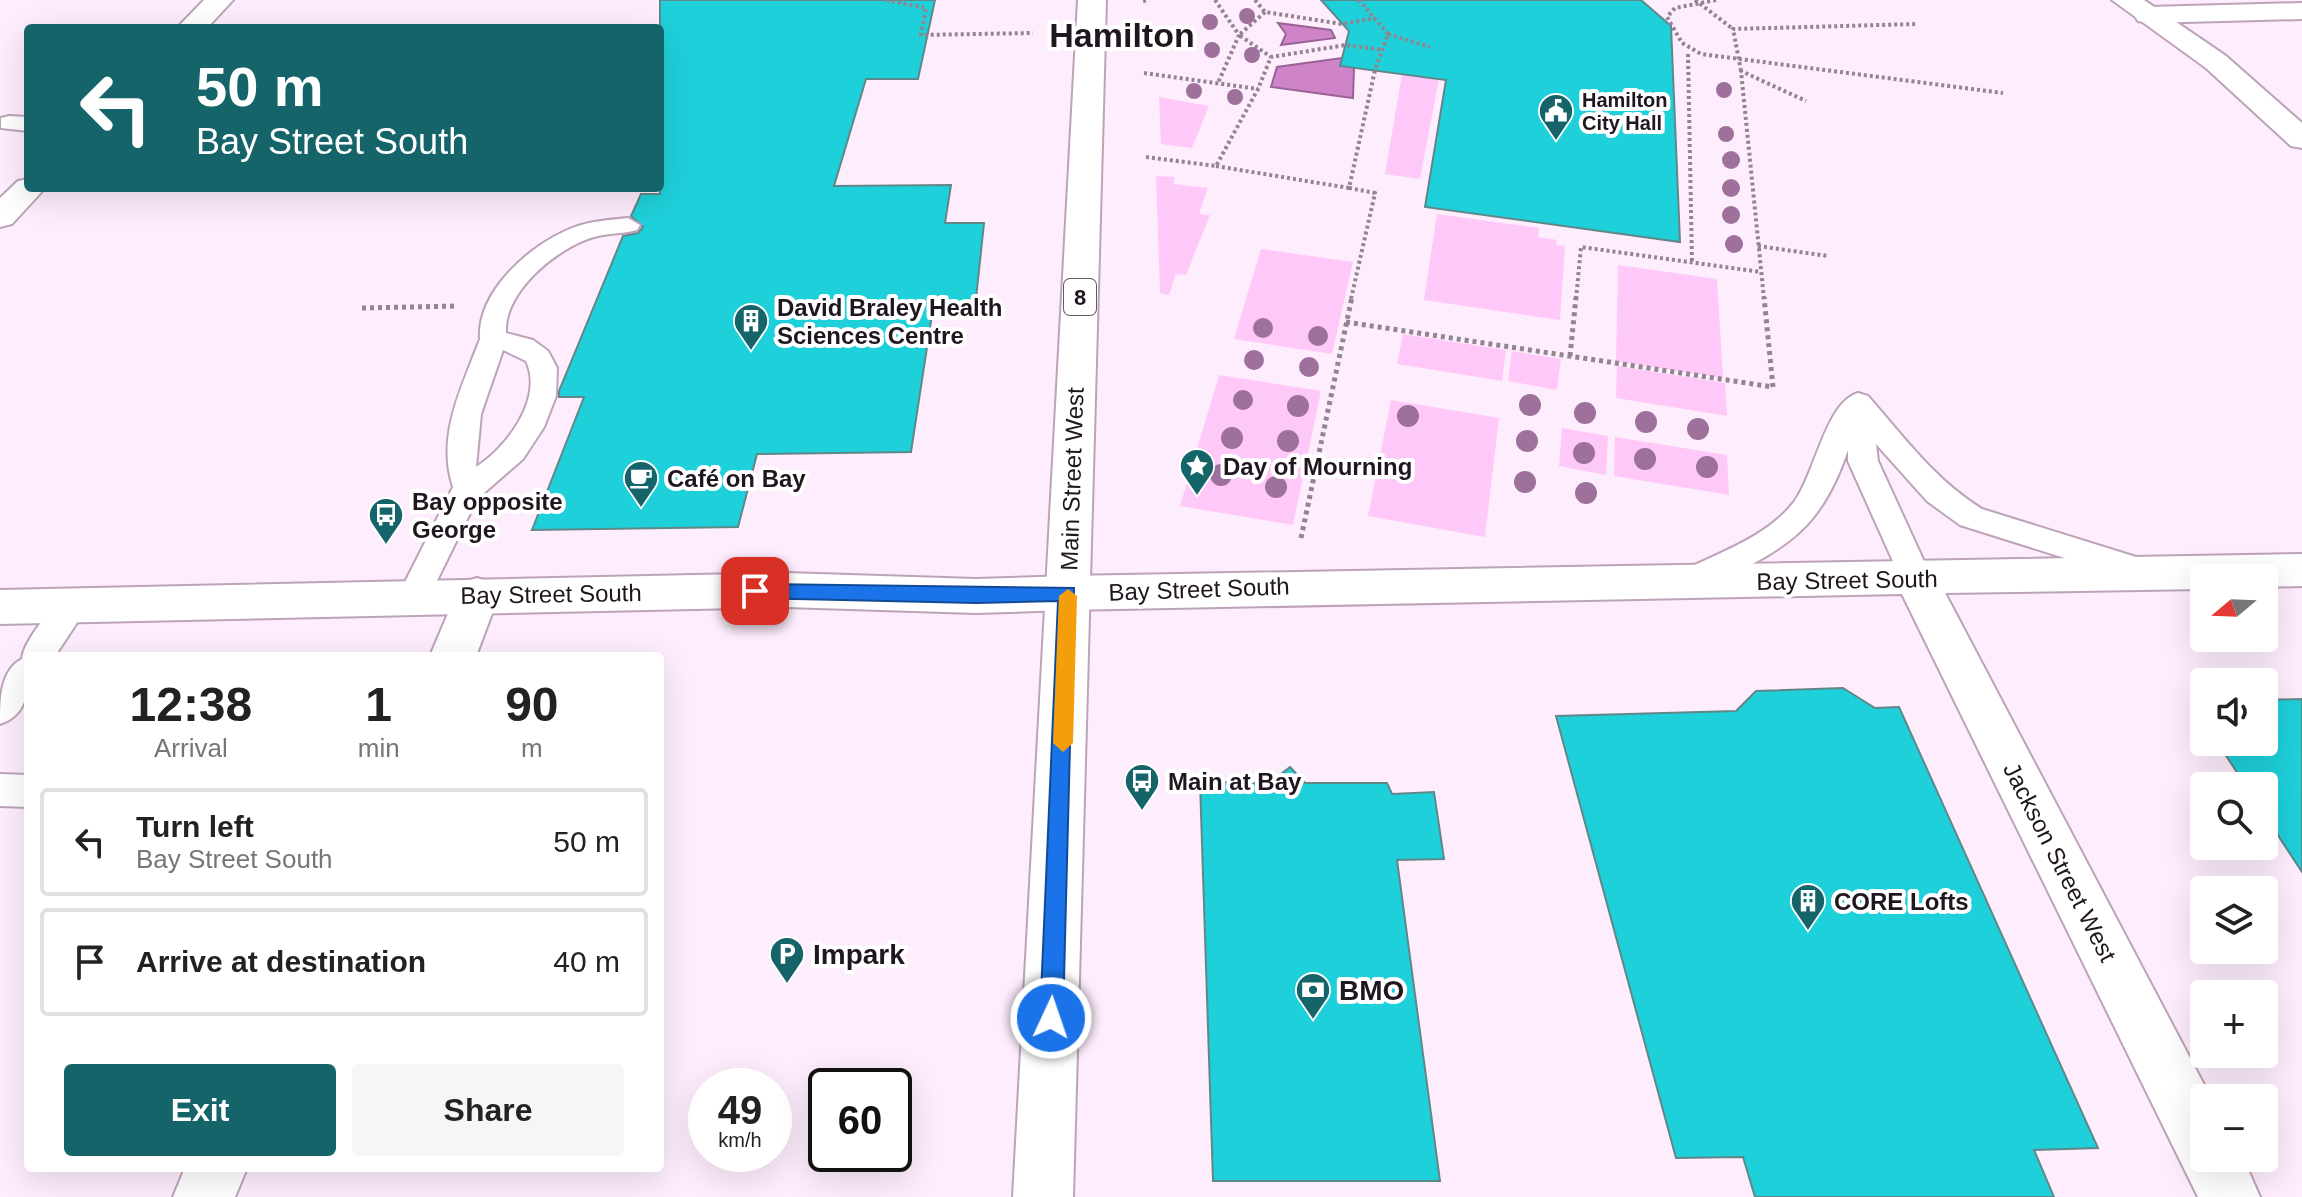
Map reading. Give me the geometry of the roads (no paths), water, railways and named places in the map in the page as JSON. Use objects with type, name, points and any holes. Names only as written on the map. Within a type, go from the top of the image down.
[{"type":"main road","points":[[195,24],[219,0]]},
{"type":"main road","name":"Main Street West","points":[[1043,1197],[1092,0]]},
{"type":"main road","points":[[2137,7],[2302,11]]},
{"type":"main road","points":[[2137,7],[2216,62],[2302,139]]},
{"type":"main road","points":[[0,217],[25,192]]},
{"type":"main road","name":"Bay Street South","points":[[0,607],[786,590],[976,596],[1437,583],[1916,579],[2302,570]]},
{"type":"main road","name":"Jackson Street West","points":[[1916,579],[2190,1117]]},
{"type":"main road","points":[[455,652],[477,595]]},
{"type":"main road","points":[[203,1197],[215,1172]]},
{"type":"main road","points":[[2218,1172],[2230,1197]]},
{"type":"lane","points":[[468,488],[460,471],[460,450],[493,339],[490,330],[499,305],[513,285],[555,247],[578,234],[628,225]]},
{"type":"lane","points":[[414,596],[468,488],[493,472],[522,439],[533,420],[545,383],[545,370],[538,356],[526,348],[493,339]]},
{"type":"lane","points":[[1858,403],[1899,447],[1918,479],[1945,503],[1971,517],[2152,573]]},
{"type":"lane","points":[[1858,403],[1863,461],[1916,579]]},
{"type":"lane","points":[[1691,581],[1792,527],[1813,498],[1840,426],[1858,403]]},
{"type":"lane","points":[[40,652],[72,606]]},
{"type":"lane","points":[[0,710],[24,676]]},
{"type":"lane","points":[[0,790],[24,791]]},
{"type":"place","name":"Hamilton City Hall","points":[[1556,142]]},
{"type":"place","name":"David Braley Health Sciences Centre","points":[[751,352]]},
{"type":"place","name":"Day of Mourning","points":[[1197,497]]},
{"type":"place","name":"Café on Bay","points":[[641,509]]},
{"type":"place","name":"Bay opposite George","points":[[386,546]]},
{"type":"place","name":"Main at Bay","points":[[1142,812]]},
{"type":"place","name":"CORE Lofts","points":[[1808,932]]},
{"type":"place","name":"Impark","points":[[787,985]]},
{"type":"place","name":"BMO","points":[[1313,1021]]},
{"type":"district","name":"Hamilton","points":[[1122,35]]}]
